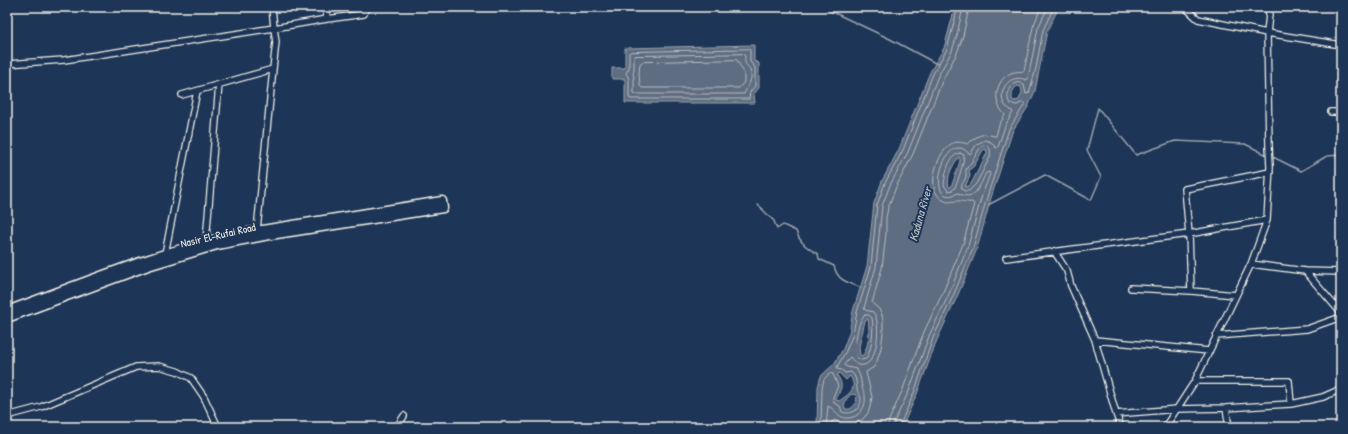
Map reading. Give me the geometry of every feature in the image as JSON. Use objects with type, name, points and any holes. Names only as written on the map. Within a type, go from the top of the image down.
[{"type":"main road","points":[[346,220],[442,201],[443,208]]},
{"type":"main road","name":"Nasir El-Rufai Road","points":[[7,318],[165,254],[206,241],[257,230],[346,220]]},
{"type":"main road","name":"Nasir El-Rufai Road","points":[[7,311],[217,245],[346,220]]},
{"type":"street","points":[[257,230],[276,42],[272,7]]},
{"type":"street","points":[[326,7],[327,19]]},
{"type":"street","points":[[7,64],[64,60],[364,14],[366,7]]},
{"type":"street","points":[[1185,7],[1198,19],[1267,33],[1341,45]]},
{"type":"street","points":[[1165,427],[1194,381],[1209,351],[1251,264],[1267,220],[1270,170],[1267,33],[1269,14],[1268,7]]},
{"type":"street","points":[[182,95],[273,69]]},
{"type":"street","points":[[206,241],[219,84]]},
{"type":"street","points":[[165,254],[197,91]]},
{"type":"street","points":[[1331,112],[1341,112]]},
{"type":"street","points":[[1191,291],[1189,234],[1185,189],[1270,170]]},
{"type":"street","points":[[1006,258],[1189,234],[1267,220]]},
{"type":"street","points":[[1054,252],[1067,271],[1071,286],[1095,340],[1121,427]]},
{"type":"street","points":[[1251,264],[1305,271],[1341,272]]},
{"type":"street","points":[[1305,271],[1341,313]]},
{"type":"street","points":[[1131,288],[1236,295]]},
{"type":"street","points":[[1216,336],[1307,329],[1341,317]]},
{"type":"street","points":[[1095,340],[1209,351]]},
{"type":"street","points":[[7,416],[41,407],[136,367],[159,366],[178,371],[191,378],[204,397],[218,427]]},
{"type":"street","points":[[1194,381],[1289,381],[1290,404]]},
{"type":"street","points":[[1116,414],[1177,409],[1290,404],[1323,397],[1341,389]]},
{"type":"street","points":[[1226,408],[1229,427]]},
{"type":"street","points":[[397,427],[404,416]]},
{"type":"street","points":[[1169,422],[1173,427]]},
{"type":"water","name":"Kaduna River","points":[[955,7],[1059,7],[1047,31],[1035,91],[1028,107],[1013,130],[991,198],[977,249],[937,340],[917,394],[902,427],[817,427],[818,387],[820,379],[821,376],[834,364],[843,349],[849,333],[853,311],[867,266],[874,203],[882,181],[899,149],[930,72],[944,48]],"holes":[[[1016,87],[1021,87],[1022,92],[1019,100],[1013,101],[1013,93]],[[986,149],[987,153],[972,182],[969,186],[965,187],[970,176],[969,170],[974,166],[983,150]],[[959,157],[960,160],[951,187],[949,187],[948,179],[954,163]],[[868,319],[869,328],[866,349],[862,356],[860,355],[859,347],[865,321]],[[839,373],[846,380],[850,376],[853,384],[851,391],[839,401],[836,400],[841,388],[841,382],[837,375]],[[852,394],[856,395],[855,405],[850,409],[845,409],[845,402]]]},
{"type":"water","points":[[754,45],[754,61],[759,63],[759,88],[754,94],[755,103],[625,103],[625,79],[612,79],[612,68],[625,68],[625,48]]},
{"type":"waterway","points":[[822,7],[890,39],[937,64]]},
{"type":"waterway","points":[[988,205],[1045,175],[1091,200],[1101,177],[1087,150],[1098,108],[1136,155],[1175,141],[1245,144],[1267,155]]},
{"type":"waterway","points":[[1271,156],[1301,171],[1327,156],[1341,155]]},
{"type":"waterway","points":[[763,209],[758,205],[774,221],[777,229],[783,225],[796,231],[802,242],[818,254],[819,259],[834,266],[838,275],[844,281],[862,288]]}]
